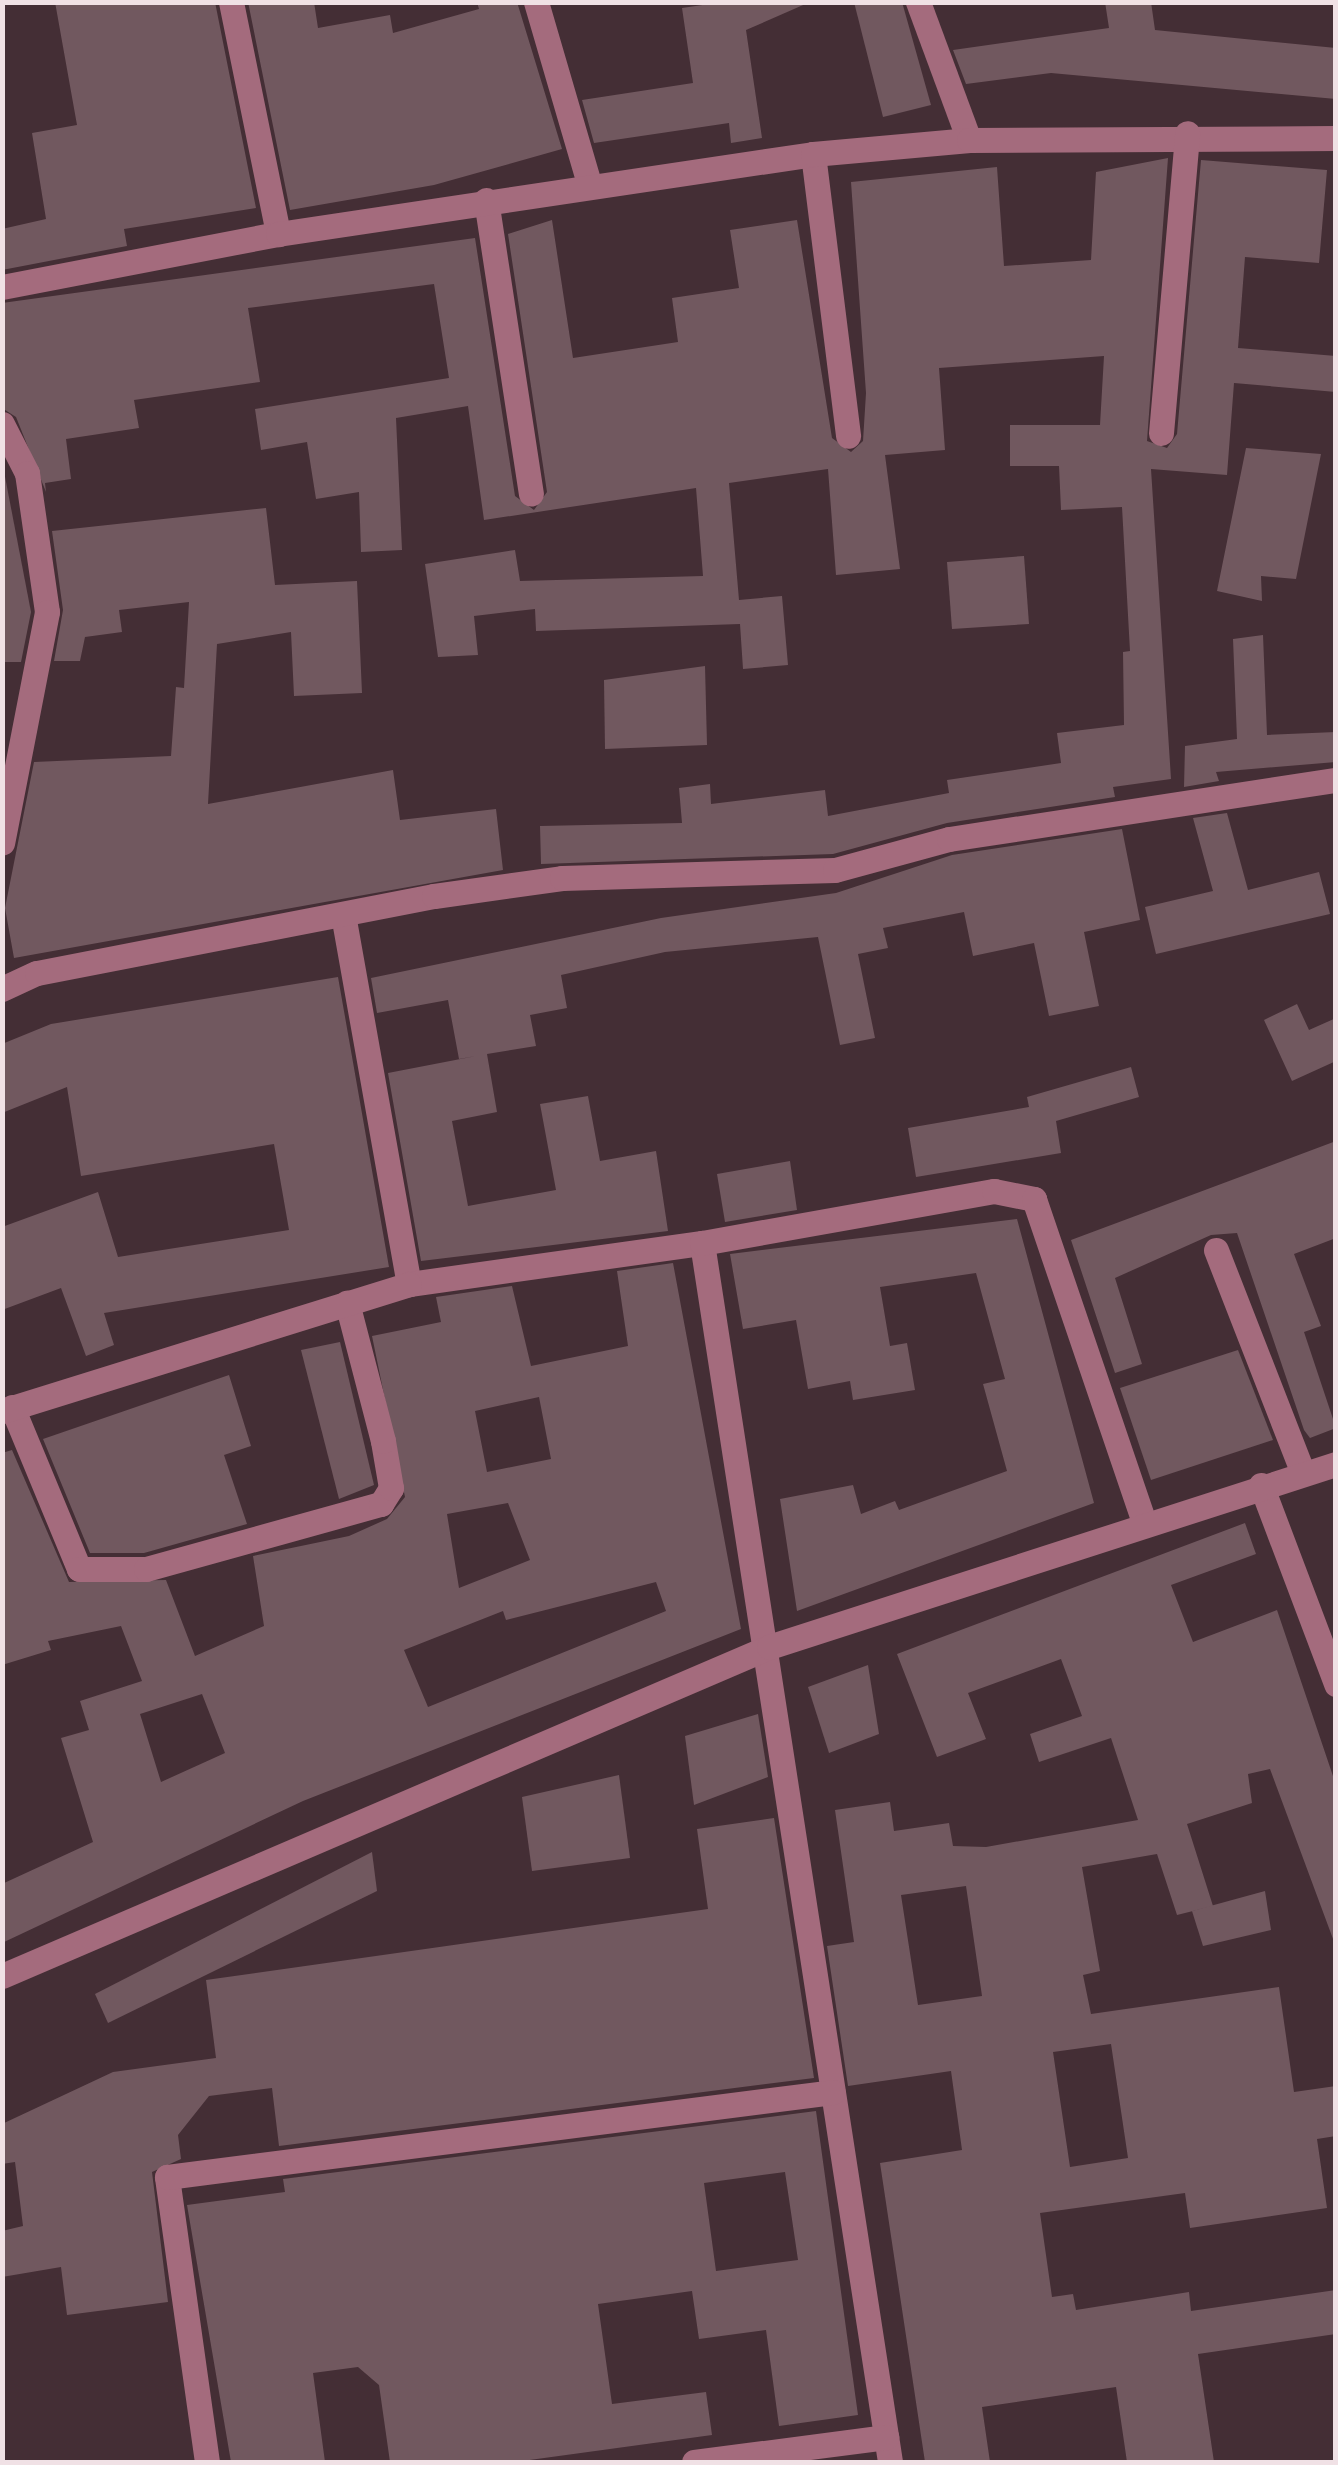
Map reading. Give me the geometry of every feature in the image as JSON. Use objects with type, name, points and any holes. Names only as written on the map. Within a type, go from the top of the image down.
[{"type":"street","points":[[231,2],[278,234]]},
{"type":"street","points":[[536,2],[589,183]]},
{"type":"street","points":[[918,2],[969,140]]},
{"type":"street","points":[[2,286],[278,234],[589,183],[813,154],[969,140],[1187,133],[1336,138]]},
{"type":"street","points":[[1161,434],[1187,133]]},
{"type":"street","points":[[813,154],[848,436]]},
{"type":"street","points":[[486,200],[531,494]]},
{"type":"street","points":[[2,424],[27,472],[47,612],[2,843]]},
{"type":"street","points":[[2,989],[38,972],[562,878],[834,870],[949,838],[1336,780]]},
{"type":"street","points":[[344,920],[409,1284]]},
{"type":"street","points":[[348,1302],[391,1488],[381,1504],[146,1568],[79,1569],[7,1409],[348,1302],[409,1284],[702,1243],[994,1191],[1034,1200],[1144,1522]]},
{"type":"street","points":[[694,2462],[888,2450],[769,1648],[702,1243]]},
{"type":"street","points":[[1216,1250],[1303,1472]]},
{"type":"street","points":[[2,1976],[769,1648],[1144,1522],[1336,1464]]},
{"type":"street","points":[[1261,1485],[1336,1684]]},
{"type":"street","points":[[207,2462],[168,2177],[832,2092]]},
{"type":"building","points":[[55,2],[215,2],[256,208],[124,229],[127,246],[2,270],[2,229],[46,219],[32,133],[77,125]]},
{"type":"building","points":[[248,2],[314,2],[318,28],[390,15],[393,33],[479,9],[477,2],[517,2],[562,149],[434,185],[290,210]]},
{"type":"building","points":[[723,2],[810,2],[746,30],[762,138],[731,143],[729,123],[594,143],[582,100],[693,83],[682,8]]},
{"type":"building","points":[[854,2],[902,2],[931,105],[883,117]]},
{"type":"building","points":[[1105,2],[1151,2],[1155,30],[1336,48],[1336,99],[1051,73],[966,84],[953,50],[1109,28]]},
{"type":"building","points":[[1168,158],[1147,441],[1167,448],[1177,434],[1201,160],[1327,170],[1319,263],[1245,257],[1238,348],[1336,356],[1336,392],[1234,383],[1227,475],[1151,469],[1171,779],[1113,787],[1115,797],[947,823],[833,854],[541,864],[540,826],[682,823],[679,788],[710,784],[711,804],[825,790],[828,816],[949,793],[947,780],[1061,763],[1057,733],[1124,725],[1123,652],[1130,651],[1122,507],[1061,510],[1059,466],[1010,466],[1010,425],[1100,425],[1104,356],[939,368],[945,450],[885,455],[900,569],[836,575],[828,469],[729,483],[739,600],[782,596],[788,665],[743,669],[740,624],[536,631],[535,609],[474,616],[478,655],[438,657],[425,564],[515,550],[520,581],[703,576],[696,488],[484,520],[468,406],[396,418],[402,550],[361,552],[359,492],[316,499],[307,442],[261,450],[255,409],[449,378],[434,284],[248,308],[260,382],[134,400],[139,428],[66,439],[71,479],[45,483],[46,492],[16,417],[2,408],[2,303],[475,238],[515,496],[534,510],[547,492],[508,234],[552,220],[573,358],[678,342],[672,298],[739,288],[730,230],[797,220],[832,438],[851,452],[863,441],[866,393],[851,182],[997,167],[1004,266],[1091,260],[1096,172]]},
{"type":"building","points":[[1246,448],[1321,454],[1296,579],[1261,576],[1262,601],[1217,591]]},
{"type":"building","points":[[2,461],[31,612],[21,662],[2,662]]},
{"type":"building","points":[[266,508],[275,585],[357,581],[362,693],[294,696],[291,632],[217,644],[208,804],[393,770],[400,820],[496,809],[503,870],[14,958],[5,908],[34,762],[171,756],[176,687],[184,688],[189,602],[119,610],[122,632],[85,637],[80,661],[54,661],[63,610],[52,531]]},
{"type":"building","points":[[1024,556],[1029,624],[952,629],[947,562]]},
{"type":"building","points":[[1263,635],[1267,735],[1336,732],[1336,762],[1216,772],[1219,781],[1184,787],[1185,746],[1237,739],[1233,639]]},
{"type":"building","points":[[705,666],[707,745],[605,749],[604,680]]},
{"type":"building","points":[[1227,813],[1248,890],[1319,872],[1330,914],[1156,954],[1145,907],[1213,891],[1193,818]]},
{"type":"building","points":[[1122,829],[1140,920],[1084,932],[1099,1006],[1049,1016],[1034,943],[973,956],[964,912],[883,928],[888,948],[858,954],[875,1038],[840,1045],[818,937],[665,952],[561,975],[567,1008],[530,1015],[536,1046],[487,1054],[497,1112],[452,1121],[468,1206],[556,1190],[540,1104],[588,1096],[600,1161],[656,1151],[668,1231],[421,1261],[388,1073],[476,1056],[459,1059],[448,1000],[377,1013],[371,978],[661,918],[836,893],[952,855]]},
{"type":"building","points":[[338,977],[389,1267],[104,1313],[114,1345],[86,1356],[61,1288],[2,1310],[2,1227],[98,1192],[118,1257],[289,1230],[274,1144],[81,1176],[67,1087],[2,1113],[2,1044],[51,1024]]},
{"type":"building","points":[[1297,1004],[1309,1030],[1336,1018],[1336,1061],[1292,1081],[1264,1020]]},
{"type":"building","points":[[1131,1067],[1139,1097],[1056,1121],[1061,1153],[916,1177],[908,1128],[1029,1107],[1027,1097]]},
{"type":"building","points":[[1336,1141],[1336,1238],[1294,1254],[1321,1326],[1304,1332],[1336,1428],[1310,1438],[1304,1430],[1237,1233],[1211,1235],[1115,1278],[1142,1364],[1115,1373],[1071,1240]]},
{"type":"building","points":[[790,1161],[797,1210],[725,1222],[717,1174]]},
{"type":"building","points":[[1017,1219],[1094,1503],[797,1611],[780,1499],[853,1485],[861,1514],[895,1501],[899,1510],[1007,1471],[983,1384],[1005,1379],[976,1273],[880,1287],[890,1346],[907,1343],[915,1390],[853,1400],[850,1381],[808,1389],[796,1320],[743,1329],[730,1254]]},
{"type":"building","points":[[673,1263],[741,1629],[303,1801],[2,1943],[2,1884],[93,1842],[61,1738],[89,1730],[80,1701],[142,1681],[121,1626],[48,1641],[51,1650],[2,1665],[2,1453],[12,1450],[69,1582],[166,1580],[195,1656],[264,1626],[253,1556],[349,1536],[387,1519],[405,1497],[372,1336],[441,1322],[436,1297],[512,1286],[531,1366],[628,1346],[617,1271]],"holes":[[[539,1397],[551,1459],[487,1472],[475,1411]],[[508,1503],[530,1560],[459,1588],[447,1514]],[[656,1582],[666,1611],[428,1707],[404,1650],[503,1611],[506,1620]],[[202,1694],[225,1753],[161,1782],[140,1714]]]},
{"type":"building","points":[[340,1342],[374,1485],[339,1499],[301,1350]]},
{"type":"building","points":[[1238,1350],[1273,1440],[1151,1480],[1120,1388]]},
{"type":"building","points":[[229,1375],[251,1446],[224,1455],[247,1524],[144,1553],[90,1553],[43,1439]]},
{"type":"building","points":[[1245,1523],[1256,1554],[1171,1585],[1193,1642],[1277,1610],[1336,1785],[1336,1947],[1270,1769],[1248,1774],[1252,1803],[1187,1824],[1213,1906],[1177,1915],[1157,1854],[1082,1867],[1100,1971],[1083,1975],[1091,2014],[1279,1987],[1294,2092],[1336,2086],[1336,2136],[1317,2139],[1327,2208],[1190,2228],[1185,2193],[1040,2213],[1052,2297],[1073,2294],[1076,2310],[1189,2292],[1191,2311],[1336,2290],[1336,2334],[1198,2354],[1214,2462],[1127,2462],[1116,2387],[982,2407],[990,2462],[925,2462],[880,2163],[962,2150],[951,2071],[848,2086],[827,1946],[854,1942],[835,1810],[890,1802],[894,1831],[949,1823],[953,1846],[986,1847],[1138,1820],[1111,1738],[1039,1762],[1030,1734],[1082,1716],[1061,1659],[968,1693],[986,1739],[937,1757],[897,1654]],"holes":[[[966,1886],[982,1996],[918,2005],[901,1895]],[[1111,2044],[1128,2158],[1070,2167],[1053,2052]]]},
{"type":"building","points":[[868,1665],[879,1734],[829,1753],[808,1687]]},
{"type":"building","points":[[758,1714],[768,1777],[694,1805],[685,1736]]},
{"type":"building","points":[[619,1775],[630,1858],[532,1871],[522,1797]]},
{"type":"building","points":[[774,1818],[814,2078],[279,2146],[272,2088],[209,2096],[178,2135],[181,2159],[152,2172],[168,2302],[67,2315],[61,2267],[2,2277],[2,2231],[23,2226],[15,2162],[2,2164],[2,2124],[113,2072],[216,2058],[206,1980],[708,1909],[697,1829]]},
{"type":"building","points":[[372,1852],[377,1891],[108,2023],[95,1994]]},
{"type":"building","points":[[1265,1891],[1271,1930],[1203,1946],[1192,1911]]},
{"type":"building","points":[[816,2111],[858,2415],[779,2426],[766,2330],[699,2339],[692,2291],[598,2304],[612,2404],[706,2392],[712,2435],[515,2462],[390,2462],[379,2385],[358,2367],[313,2373],[325,2462],[231,2462],[187,2205],[285,2192],[283,2179]],"holes":[[[785,2172],[798,2260],[716,2271],[704,2183]]]}]
